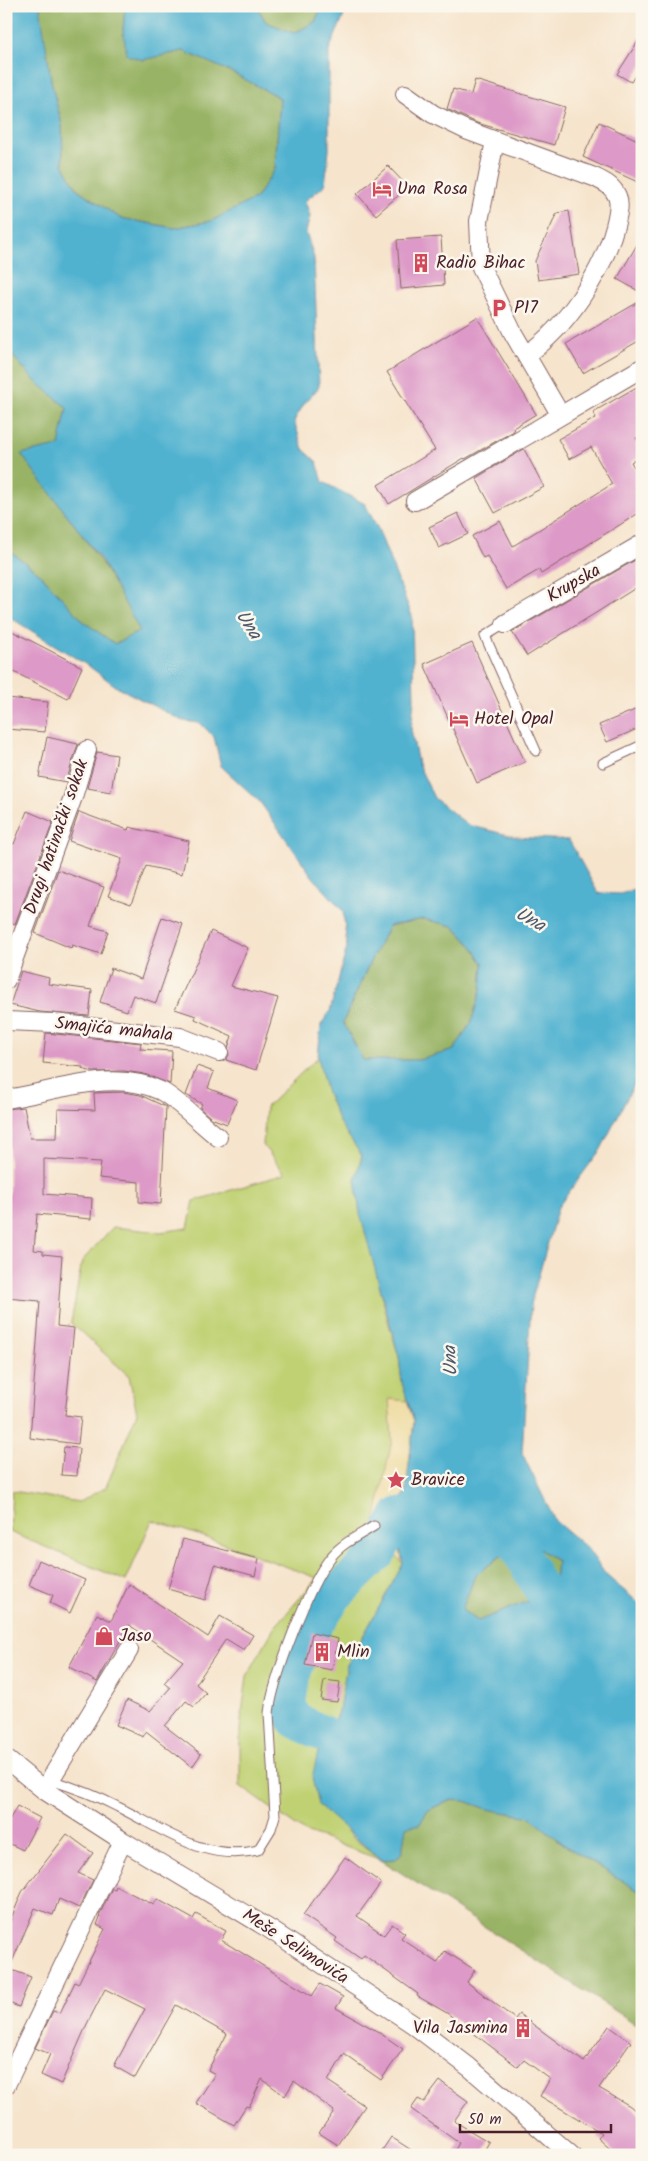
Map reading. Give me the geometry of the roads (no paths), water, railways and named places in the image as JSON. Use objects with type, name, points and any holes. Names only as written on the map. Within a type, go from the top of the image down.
[{"type":"street","points":[[405,94],[433,114],[466,130],[594,177],[610,185],[618,197],[618,209],[608,250],[590,286],[544,344],[526,355]]},
{"type":"street","points":[[495,141],[479,221],[481,267],[526,355],[560,414]]},
{"type":"street","points":[[415,501],[560,414],[642,368]]},
{"type":"street","name":"Krupska","points":[[505,624],[642,544]]},
{"type":"street","name":"Drugi hatinački sokak","points":[[6,980],[73,798],[87,750]]},
{"type":"street","name":"Smajića mahala","points":[[6,1021],[54,1023],[180,1038],[219,1052]]},
{"type":"street","points":[[6,1099],[102,1082],[145,1086],[162,1092],[218,1137]]},
{"type":"street","points":[[47,1785],[129,1650]]},
{"type":"street","name":"Meše Selimovića","points":[[6,1759],[47,1785],[123,1841],[271,1930],[414,2025],[470,2067],[571,2155]]},
{"type":"street","points":[[6,2085],[123,1841]]},
{"type":"lane","points":[[505,624],[485,636],[536,751]]},
{"type":"lane","points":[[603,763],[642,745]]},
{"type":"lane","points":[[47,1785],[116,1806],[173,1837],[197,1847],[235,1854],[258,1850],[272,1830],[275,1816],[269,1713],[270,1701],[285,1656],[317,1578],[331,1556],[347,1543],[374,1526]]},
{"type":"water","points":[[6,6],[40,6],[52,86],[62,125],[63,164],[77,189],[120,218],[174,228],[211,221],[256,198],[275,169],[280,98],[229,71],[183,51],[143,60],[127,55],[123,31],[125,6],[256,6],[266,22],[294,33],[315,22],[322,6],[348,6],[329,50],[329,150],[325,185],[305,201],[310,216],[306,232],[314,258],[319,387],[304,404],[294,421],[303,449],[317,462],[323,482],[365,504],[378,529],[412,616],[414,700],[411,729],[418,764],[434,798],[468,825],[516,837],[569,840],[598,893],[620,894],[642,888],[642,1069],[601,1149],[558,1207],[531,1303],[522,1453],[555,1521],[587,1548],[606,1575],[642,1606],[642,1893],[566,1846],[530,1817],[488,1809],[465,1801],[449,1800],[427,1811],[420,1824],[406,1827],[402,1852],[396,1859],[381,1860],[318,1805],[312,1778],[318,1752],[328,1736],[339,1709],[347,1665],[403,1564],[399,1543],[398,1507],[406,1491],[414,1421],[402,1383],[399,1357],[360,1214],[355,1180],[362,1156],[339,1122],[326,1090],[318,1057],[321,1025],[330,1011],[347,947],[343,911],[312,876],[260,802],[221,766],[214,737],[200,723],[183,721],[117,687],[90,667],[6,615],[6,548],[40,574],[84,622],[115,644],[140,631],[101,560],[21,454],[59,446],[67,408],[33,379],[6,348],[6,280],[26,251],[6,241]],"holes":[[[423,919],[453,926],[472,946],[483,963],[481,990],[471,1023],[454,1050],[419,1060],[363,1060],[343,1022],[371,960],[389,926]],[[533,1545],[557,1561],[555,1584],[531,1600],[478,1621],[462,1610],[475,1576],[499,1557]]]},
{"type":"waterway","name":"Una","points":[[6,214],[41,301]]},
{"type":"waterway","name":"Una","points":[[494,1507],[567,1634]]},
{"type":"waterway","points":[[328,1736],[295,1720],[288,1705],[292,1676],[306,1638],[335,1595],[378,1553],[399,1515]]},
{"type":"place","name":"Una Rosa","points":[[382,189]]},
{"type":"place","name":"Radio Bihac","points":[[421,263]]},
{"type":"place","name":"P17","points":[[499,308]]},
{"type":"place","name":"Hotel Opal","points":[[459,719]]},
{"type":"place","name":"Bravice","points":[[396,1480]]},
{"type":"place","name":"Jaso","points":[[104,1636]]},
{"type":"place","name":"Mlin","points":[[322,1652]]},
{"type":"place","name":"Vila Jasmina","points":[[523,2028]]}]
